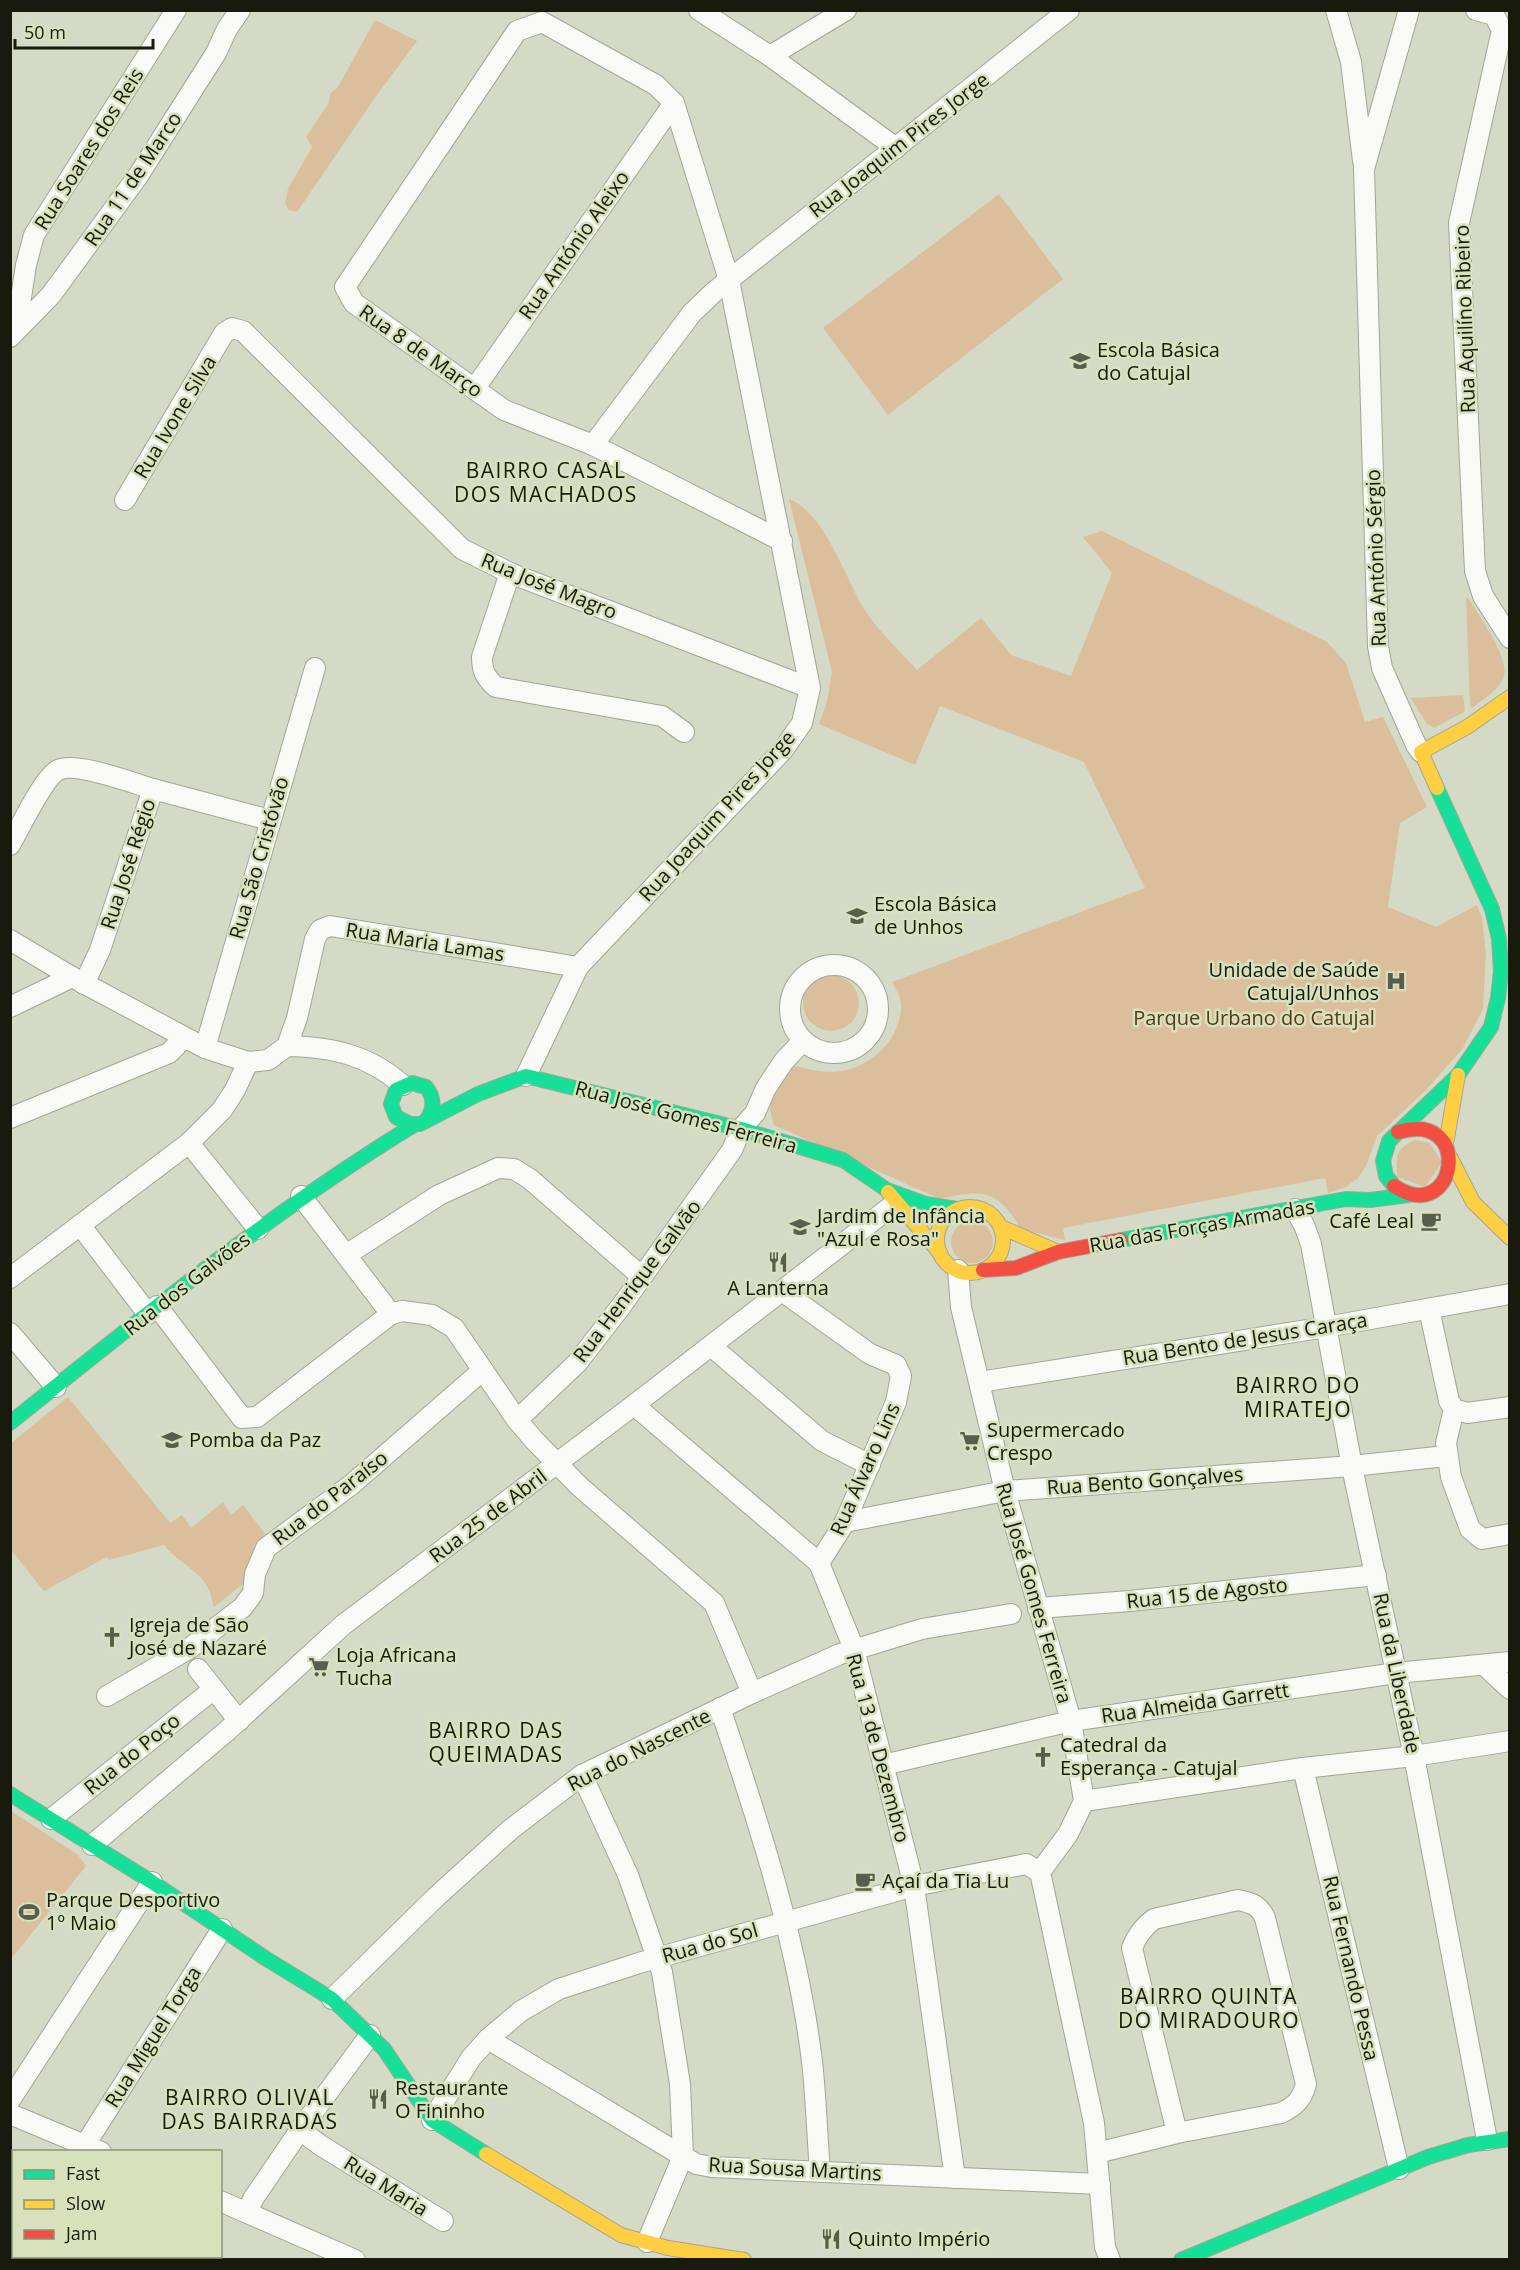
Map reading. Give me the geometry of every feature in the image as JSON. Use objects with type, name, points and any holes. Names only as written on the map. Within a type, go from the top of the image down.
[{"type":"street","name":"Rua Soares dos Reis","points":[[13,334],[34,235],[176,10]]},
{"type":"street","name":"Rua 11 de Marco","points":[[13,334],[51,295],[138,176],[210,62],[226,29],[240,10]]},
{"type":"street","points":[[699,10],[770,56],[896,148]]},
{"type":"street","points":[[770,56],[846,10]]},
{"type":"street","name":"Rua Joaquim Pires Jorge","points":[[729,280],[1069,10]]},
{"type":"street","points":[[1336,10],[1351,62],[1364,169]]},
{"type":"street","name":"Rua António Sérgio","points":[[1398,1132],[1458,1075],[1491,1027],[1501,971],[1499,939],[1492,909],[1382,668],[1377,646],[1364,169],[1409,10]]},
{"type":"street","name":"Rua Aquilíno Ribeiro","points":[[1476,10],[1494,15],[1502,30],[1459,223],[1474,571],[1483,596],[1509,638]]},
{"type":"street","name":"Rua 8 de Março","points":[[674,103],[656,85],[542,22],[517,31],[345,287],[354,303],[504,410],[593,445],[782,541]]},
{"type":"street","name":"Rua Joaquim Pires Jorge","points":[[526,1076],[578,967],[783,750],[802,723],[810,688],[729,280],[674,103]]},
{"type":"street","name":"Rua António Aleixo","points":[[475,388],[674,103]]},
{"type":"street","points":[[593,445],[692,313],[729,280]]},
{"type":"street","name":"Rua José Magro","points":[[224,333],[232,328],[243,331],[462,549],[510,573],[810,688]]},
{"type":"street","name":"Rua Ivone Silva","points":[[125,500],[224,333]]},
{"type":"street","points":[[510,573],[482,657],[482,670],[486,678],[496,687],[662,716],[684,732]]},
{"type":"street","name":"Rua São Cristóvão","points":[[205,1048],[315,668]]},
{"type":"street","points":[[1421,752],[1474,724],[1509,697]]},
{"type":"street","points":[[10,845],[46,782],[58,769],[80,767],[153,789]]},
{"type":"street","name":"Rua José Régio","points":[[78,981],[100,950],[153,789],[270,820]]},
{"type":"street","name":"Rua Maria Lamas","points":[[287,1046],[297,1018],[315,939],[321,930],[330,926],[578,967]]},
{"type":"street","points":[[10,940],[78,981],[205,1048],[248,1062],[268,1060],[287,1046],[345,1051],[384,1068],[404,1085],[421,1084],[442,1093],[478,1094]]},
{"type":"street","points":[[832,965],[846,967],[860,973],[870,983],[876,996],[878,1011],[875,1025],[868,1037],[857,1047],[836,1052],[815,1049],[803,1041],[790,1015],[791,1000],[796,987],[818,968],[832,965]]},
{"type":"street","points":[[10,1007],[78,981]]},
{"type":"street","points":[[1491,1027],[1509,1018]]},
{"type":"street","points":[[10,1118],[169,1053],[184,1038]]},
{"type":"street","name":"Rua Henrique Galvão","points":[[517,1420],[577,1362],[732,1150],[741,1129],[755,1113],[766,1088],[784,1061],[803,1041]]},
{"type":"street","points":[[11,1277],[189,1143],[222,1110],[235,1090],[248,1062]]},
{"type":"street","name":"Rua António Sérgio","points":[[1448,1150],[1458,1075]]},
{"type":"street","points":[[387,1123],[420,1123],[478,1094],[526,1076]]},
{"type":"street","name":"Rua José Gomes Ferreira","points":[[526,1076],[741,1129],[843,1160],[892,1196],[940,1253]]},
{"type":"street","name":"Rua dos Galvões","points":[[368,1152],[387,1123],[394,1094],[404,1085]]},
{"type":"street","points":[[420,1123],[430,1116],[434,1104],[442,1093]]},
{"type":"street","name":"Rua dos Galvões","points":[[10,1423],[301,1196],[368,1152],[420,1123]]},
{"type":"street","points":[[1372,1168],[1383,1154],[1389,1141],[1398,1132],[1411,1128],[1425,1128],[1437,1134],[1448,1150],[1473,1202],[1509,1238]]},
{"type":"street","points":[[189,1143],[258,1229]]},
{"type":"street","points":[[1444,1194],[1444,1182],[1450,1170],[1448,1150]]},
{"type":"street","points":[[1383,1154],[1382,1167],[1387,1180],[1396,1190],[1408,1196],[1444,1194],[1473,1202]]},
{"type":"street","points":[[346,1255],[439,1195],[498,1168],[514,1169],[530,1179],[641,1276]]},
{"type":"street","points":[[1346,1199],[1362,1183]]},
{"type":"street","points":[[301,1196],[391,1314]]},
{"type":"street","name":"Rua José Gomes Ferreira","points":[[892,1196],[957,1209]]},
{"type":"street","name":"Rua 25 de Abril","points":[[92,1845],[239,1721],[343,1625],[558,1464],[782,1291],[892,1196]]},
{"type":"street","name":"Rua das Forças Armadas","points":[[983,1270],[1016,1268],[1058,1252],[1346,1199],[1370,1200],[1408,1196]]},
{"type":"street","points":[[967,1207],[987,1211],[1000,1227],[1003,1236],[1002,1247],[992,1265],[983,1270],[975,1272],[958,1270],[944,1260],[940,1253],[937,1243],[942,1223],[957,1209],[967,1207]]},
{"type":"street","name":"Rua da Liberdade","points":[[1295,1209],[1311,1244],[1352,1466],[1414,1756],[1487,2140]]},
{"type":"street","points":[[80,1225],[242,1418],[257,1418],[391,1314],[402,1311],[432,1315],[454,1328],[517,1420],[534,1440],[579,1486],[714,1603],[752,1693]]},
{"type":"street","points":[[1000,1227],[1058,1252]]},
{"type":"street","name":"Rua José Gomes Ferreira","points":[[958,1270],[961,1307],[1005,1491],[1071,1721],[1084,1801]]},
{"type":"street","name":"Rua Álvaro Lins","points":[[782,1291],[870,1354],[896,1365],[901,1376],[896,1402],[870,1465],[845,1522],[819,1563]]},
{"type":"street","name":"Rua Bento de Jesus Caraça","points":[[980,1382],[1326,1327],[1509,1294]]},
{"type":"street","points":[[1429,1309],[1449,1401],[1454,1409],[1467,1413],[1509,1407]]},
{"type":"street","points":[[10,1333],[56,1387]]},
{"type":"street","points":[[711,1346],[822,1441],[870,1465]]},
{"type":"street","name":"Rua do Paraíso","points":[[107,1696],[190,1647],[243,1607],[253,1593],[255,1574],[266,1548],[351,1485],[483,1370]]},
{"type":"street","name":"Rua 13 de Dezembro","points":[[634,1405],[819,1563],[854,1649],[914,1886],[955,2178]]},
{"type":"street","points":[[1454,1409],[1446,1443],[1446,1456],[1457,1496],[1470,1529],[1482,1539],[1509,1534]]},
{"type":"street","name":"Rua Bento Gonçalves","points":[[845,1522],[1005,1491],[1352,1466],[1446,1456]]},
{"type":"street","name":"Rua 15 de Agosto","points":[[1038,1608],[1130,1601],[1376,1575]]},
{"type":"street","name":"Rua do Nascente","points":[[332,2000],[436,1897],[511,1829],[582,1776],[752,1693],[854,1649],[922,1629],[1011,1614]]},
{"type":"street","name":"Rua Almeida Garrett","points":[[883,1765],[1071,1721],[1396,1673],[1509,1662]]},
{"type":"street","points":[[1484,1665],[1509,1689]]},
{"type":"street","points":[[198,1669],[239,1721]]},
{"type":"street","name":"Rua do Poço","points":[[51,1819],[214,1689]]},
{"type":"street","points":[[720,1708],[772,1867],[785,1922],[812,2061],[820,2171]]},
{"type":"street","points":[[1110,2259],[1105,2247],[1094,2123],[1040,1872],[1068,1834],[1084,1801],[1304,1768],[1414,1756],[1509,1741]]},
{"type":"street","name":"Rua Fernando Pessa","points":[[1304,1768],[1399,2169]]},
{"type":"street","points":[[582,1776],[628,1875],[662,1972],[680,2084],[683,2156],[647,2242]]},
{"type":"street","points":[[10,1794],[152,1882],[332,2000],[384,2049],[432,2120],[461,2139],[621,2235],[668,2248],[744,2259]]},
{"type":"street","name":"Rua do Sol","points":[[432,2120],[471,2058],[488,2039],[522,2011],[559,1989],[657,1958],[914,1886],[1026,1864],[1040,1872]]},
{"type":"street","points":[[10,2100],[152,1882]]},
{"type":"street","points":[[1097,2153],[1177,2133],[1281,2113],[1294,2106],[1303,2096],[1306,2084],[1265,1918],[1260,1907],[1251,1902],[1238,1900],[1154,1919],[1137,1936],[1132,1948],[1177,2133]]},
{"type":"street","name":"Rua Miguel Torga","points":[[93,2148],[222,1929]]},
{"type":"street","points":[[248,2212],[253,2199],[300,2130],[370,2035]]},
{"type":"street","name":"Rua Sousa Martins","points":[[488,2039],[696,2164],[712,2167],[1100,2184]]},
{"type":"street","points":[[10,2114],[93,2148]]},
{"type":"street","name":"Rua Maria","points":[[300,2130],[320,2145],[443,2221]]},
{"type":"street","points":[[1181,2259],[1399,2169],[1487,2140],[1509,2139]]},
{"type":"street","points":[[222,2202],[355,2259]]},
{"type":"green space","points":[[375,20],[417,41],[374,99],[297,212],[289,210],[285,204],[288,189],[312,147],[306,137],[328,104],[331,93],[338,87]]},
{"type":"green space","points":[[999,194],[1063,279],[888,415],[823,328]]},
{"type":"green space","name":"Parque Urbano do Catujal","points":[[789,499],[813,517],[832,547],[868,615],[917,670],[981,618],[1011,655],[1071,676],[1112,573],[1083,537],[1102,531],[1327,642],[1346,663],[1365,722],[1383,717],[1427,807],[1400,823],[1388,907],[1436,927],[1477,905],[1482,918],[1486,953],[1483,1009],[1463,1048],[1426,1090],[1377,1136],[1367,1164],[1358,1178],[1346,1187],[1328,1193],[1325,1178],[1063,1228],[1065,1240],[1021,1229],[1004,1206],[988,1195],[967,1194],[940,1199],[774,1125],[771,1115],[771,1099],[792,1065],[823,1071],[842,1071],[874,1057],[890,1040],[896,1030],[901,1008],[901,1001],[892,982],[1145,888],[1084,762],[940,706],[915,765],[819,724],[827,702],[832,672]]},
{"type":"green space","points":[[1466,598],[1469,599],[1499,650],[1505,671],[1497,687],[1472,708],[1470,706]]},
{"type":"green space","points":[[1463,695],[1464,712],[1434,728],[1426,723],[1411,698]]},
{"type":"green space","points":[[825,975],[837,975],[851,983],[859,997],[857,1014],[851,1023],[837,1031],[825,1031],[808,1019],[803,1009],[803,997],[815,980]]},
{"type":"green space","points":[[1415,1140],[1430,1143],[1442,1162],[1425,1187],[1397,1177],[1398,1154],[1403,1147]]},
{"type":"green space","points":[[972,1221],[987,1227],[993,1242],[987,1257],[972,1263],[957,1257],[951,1242],[957,1227]]},
{"type":"green space","points":[[68,1397],[170,1523],[182,1515],[191,1528],[223,1502],[231,1515],[243,1505],[266,1535],[256,1547],[243,1584],[214,1607],[204,1582],[164,1545],[109,1560],[107,1557],[44,1591],[11,1550],[11,1443]]},
{"type":"green space","name":"Parque Desportivo 1º Maio","points":[[11,1811],[78,1855],[86,1866],[11,1959]]},
{"type":"traffic: fast","points":[[1394,1186],[1386,1176],[1383,1161],[1389,1141],[1458,1075],[1491,1027],[1501,971],[1499,939],[1492,909],[1437,788]]},
{"type":"traffic: fast","points":[[426,1121],[429,1117],[431,1112],[432,1104],[431,1095],[426,1087],[412,1083],[396,1090],[391,1104],[396,1117],[410,1124],[420,1124],[478,1094],[526,1076],[741,1129],[843,1160],[887,1190],[926,1204],[957,1209]]},
{"type":"traffic: fast","points":[[10,1423],[257,1230],[414,1125]]},
{"type":"traffic: fast","points":[[1121,1240],[1346,1199],[1370,1200],[1408,1195]]},
{"type":"traffic: fast","points":[[10,1794],[152,1882],[265,1958],[332,1999],[384,2049],[432,2120],[486,2154]]},
{"type":"traffic: fast","points":[[1181,2260],[1428,2157],[1468,2145],[1510,2139]]},
{"type":"traffic: slow","points":[[1437,788],[1421,752],[1467,727],[1510,697]]},
{"type":"traffic: slow","points":[[1446,1144],[1458,1075]]},
{"type":"traffic: slow","points":[[1450,1157],[1473,1202],[1510,1238]]},
{"type":"traffic: slow","points":[[888,1192],[940,1253]]},
{"type":"traffic: slow","points":[[970,1207],[983,1210],[993,1217],[1000,1227],[1003,1240],[1000,1253],[993,1263],[983,1270],[970,1273],[957,1270],[947,1263],[940,1253],[937,1240],[940,1227],[947,1217],[957,1210],[970,1207]]},
{"type":"traffic: slow","points":[[1001,1227],[1058,1252]]},
{"type":"traffic: slow","points":[[486,2154],[621,2235],[668,2248],[744,2260]]},
{"type":"traffic: jam","points":[[1394,1186],[1415,1195],[1432,1192],[1443,1181],[1448,1166],[1447,1150],[1439,1137],[1423,1129],[1398,1132]]},
{"type":"traffic: jam","points":[[983,1270],[1016,1268],[1058,1252],[1121,1240]]},
{"type":"place","name":"Escola Básica do Catujal","points":[[1080,361]]},
{"type":"place","name":"Escola Básica de Unhos","points":[[857,916]]},
{"type":"place","name":"Unidade de Saúde Catujal/Unhos","points":[[1396,981]]},
{"type":"place","name":"Café Leal","points":[[1431,1221]]},
{"type":"place","name":"Jardim de Infância \"Azul e Rosa\"","points":[[800,1227]]},
{"type":"place","name":"A Lanterna","points":[[778,1262]]},
{"type":"place","name":"Pomba da Paz","points":[[172,1440]]},
{"type":"place","name":"Supermercado Crespo","points":[[970,1441]]},
{"type":"place","name":"Igreja de São José de Nazaré","points":[[112,1637]]},
{"type":"place","name":"Loja Africana Tucha","points":[[319,1667]]},
{"type":"place","name":"Catedral da Esperança - Catujal","points":[[1043,1757]]},
{"type":"place","name":"Açaí da Tia Lu","points":[[865,1881]]},
{"type":"place","name":"Parque Desportivo 1º Maio","points":[[29,1912]]},
{"type":"place","name":"Restaurante O Fininho","points":[[378,2099]]},
{"type":"place","name":"Quinto Império","points":[[831,2239]]},
{"type":"district","name":"BAIRRO CASAL DOS MACHADOS","points":[[546,483]]},
{"type":"district","name":"BAIRRO DO MIRATEJO","points":[[1298,1398]]},
{"type":"district","name":"BAIRRO DAS QUEIMADAS","points":[[496,1743]]},
{"type":"district","name":"BAIRRO QUINTA DO MIRADOURO","points":[[1209,2009]]},
{"type":"district","name":"BAIRRO OLIVAL DAS BAIRRADAS","points":[[250,2110]]}]
